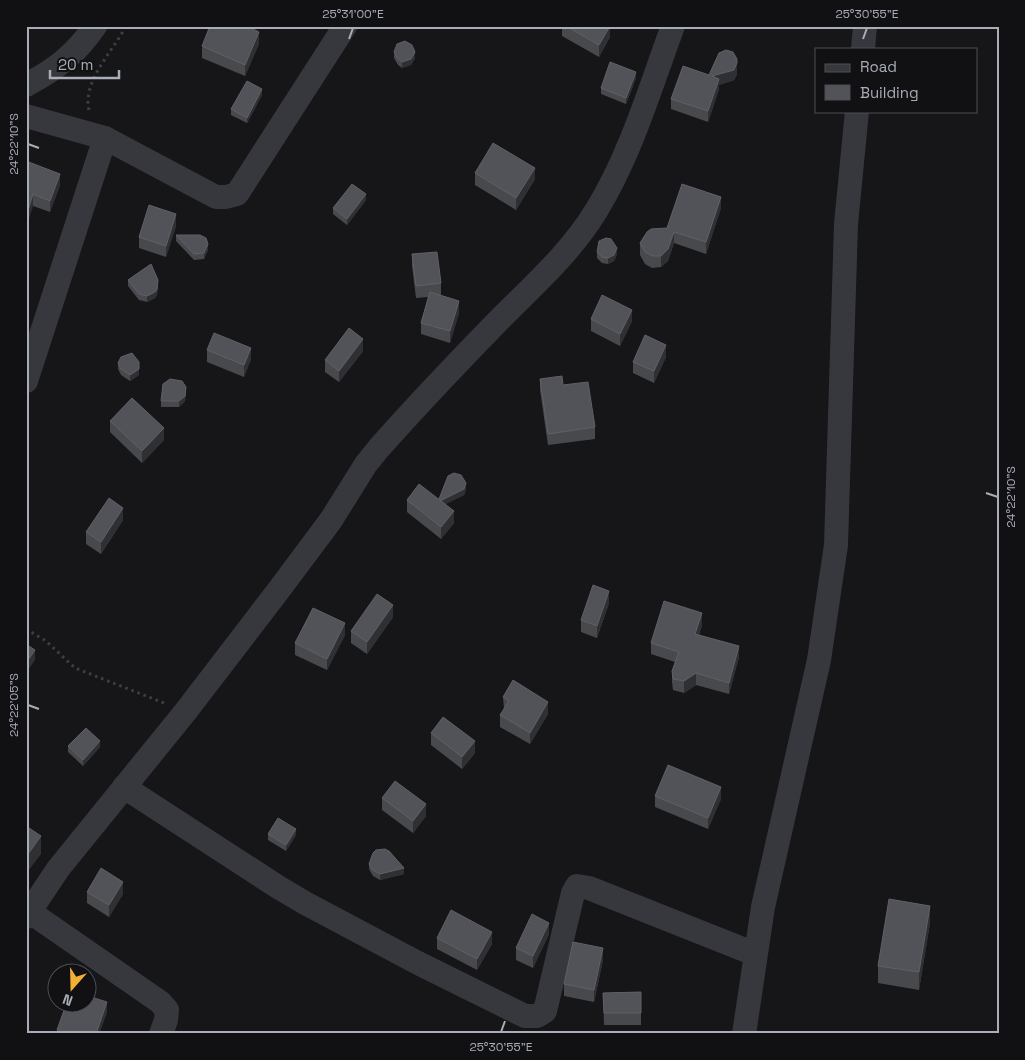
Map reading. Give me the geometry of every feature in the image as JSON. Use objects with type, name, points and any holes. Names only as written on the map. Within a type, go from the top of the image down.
[{"type":"street","points":[[26,85],[50,72],[64,61],[80,46],[94,26]]},
{"type":"street","points":[[26,116],[105,138],[216,197],[237,194],[345,26]]},
{"type":"street","points":[[161,1034],[167,1010],[160,1002],[28,915],[58,870],[186,711],[331,520],[366,464],[410,414],[557,262],[584,228],[604,198],[624,158],[673,26]]},
{"type":"street","points":[[863,48],[865,26]]},
{"type":"street","points":[[744,1034],[755,954],[775,851],[819,660],[836,545],[846,234],[857,112]]},
{"type":"street","points":[[26,381],[105,138]]},
{"type":"street","points":[[124,788],[305,903],[418,963],[525,1016],[537,1016],[545,1010],[573,893],[578,886],[589,888],[755,954]]},
{"type":"path","points":[[105,138],[92,123],[88,105],[89,95],[100,65],[126,26]]},
{"type":"path","points":[[26,629],[46,641],[75,668],[186,711]]},
{"type":"building","points":[[210,26],[247,26],[259,32],[245,65],[202,46]]},
{"type":"building","points":[[566,26],[610,26],[599,45]]},
{"type":"building","points":[[405,41],[412,45],[415,52],[411,59],[402,62],[394,52],[397,44]]},
{"type":"building","points":[[726,50],[733,52],[737,63],[734,70],[712,76],[719,79],[708,111],[671,99],[683,66],[709,75],[719,53]]},
{"type":"building","points":[[610,62],[636,72],[626,98],[601,88]]},
{"type":"building","points":[[247,81],[262,89],[247,118],[231,109]]},
{"type":"building","points":[[493,143],[535,168],[516,198],[475,173]]},
{"type":"building","points":[[26,161],[60,174],[50,201],[33,194],[26,217]]},
{"type":"building","points":[[352,184],[366,194],[347,219],[333,208]]},
{"type":"building","points":[[682,184],[721,197],[706,242],[674,232],[668,249],[661,256],[652,256],[645,252],[640,243],[651,229],[667,228]]},
{"type":"building","points":[[149,205],[176,214],[166,246],[139,237]]},
{"type":"building","points":[[176,235],[200,235],[206,238],[208,244],[204,253],[194,254]]},
{"type":"building","points":[[606,238],[611,239],[617,248],[614,255],[608,258],[602,257],[597,252],[599,241]]},
{"type":"building","points":[[437,252],[441,283],[416,286],[412,254]]},
{"type":"building","points":[[151,264],[158,280],[157,289],[147,296],[139,294],[128,280]]},
{"type":"building","points":[[430,292],[459,301],[450,331],[421,323]]},
{"type":"building","points":[[602,295],[632,310],[620,334],[591,319]]},
{"type":"building","points":[[349,328],[363,339],[339,371],[325,360]]},
{"type":"building","points":[[214,333],[251,348],[244,365],[207,350]]},
{"type":"building","points":[[645,335],[666,345],[654,371],[633,362]]},
{"type":"building","points":[[132,353],[139,362],[139,369],[130,375],[121,369],[118,363],[121,357]]},
{"type":"building","points":[[562,376],[563,385],[588,382],[595,427],[548,434],[540,379]]},
{"type":"building","points":[[170,379],[182,381],[186,387],[185,396],[179,401],[161,401],[163,384]]},
{"type":"building","points":[[132,398],[164,428],[142,451],[110,421]]},
{"type":"building","points":[[454,473],[461,475],[466,483],[464,489],[440,501],[439,499],[448,476]]},
{"type":"building","points":[[419,484],[454,511],[441,527],[407,500]]},
{"type":"building","points":[[109,498],[123,508],[101,542],[86,532]]},
{"type":"building","points":[[593,585],[609,591],[597,626],[581,620]]},
{"type":"building","points":[[377,594],[393,605],[367,642],[351,631]]},
{"type":"building","points":[[664,601],[702,613],[695,634],[739,646],[729,683],[696,673],[684,681],[673,679],[672,671],[679,652],[651,643]]},
{"type":"building","points":[[313,608],[345,623],[327,659],[295,643]]},
{"type":"building","points":[[26,644],[35,650],[26,663]]},
{"type":"building","points":[[513,680],[548,702],[530,733],[500,715],[509,701],[503,697]]},
{"type":"building","points":[[443,717],[475,741],[462,757],[431,733]]},
{"type":"building","points":[[86,728],[100,741],[83,760],[68,746]]},
{"type":"building","points":[[668,765],[721,787],[708,818],[655,796]]},
{"type":"building","points":[[395,781],[426,804],[413,821],[382,798]]},
{"type":"building","points":[[278,818],[296,829],[286,845],[268,834]]},
{"type":"building","points":[[26,826],[41,836],[26,857]]},
{"type":"building","points":[[385,849],[404,868],[380,874],[373,870],[369,864],[373,853],[376,850]]},
{"type":"building","points":[[101,868],[123,882],[109,905],[87,892]]},
{"type":"building","points":[[889,899],[930,906],[919,972],[878,966]]},
{"type":"building","points":[[451,910],[492,932],[477,959],[437,938]]},
{"type":"building","points":[[532,914],[549,923],[533,956],[516,948]]},
{"type":"building","points":[[573,942],[603,948],[594,990],[564,984]]},
{"type":"building","points":[[641,992],[641,1013],[604,1013],[603,993]]},
{"type":"building","points":[[98,999],[107,1002],[96,1034],[68,1034],[57,1030],[63,1012],[98,1012]]}]
